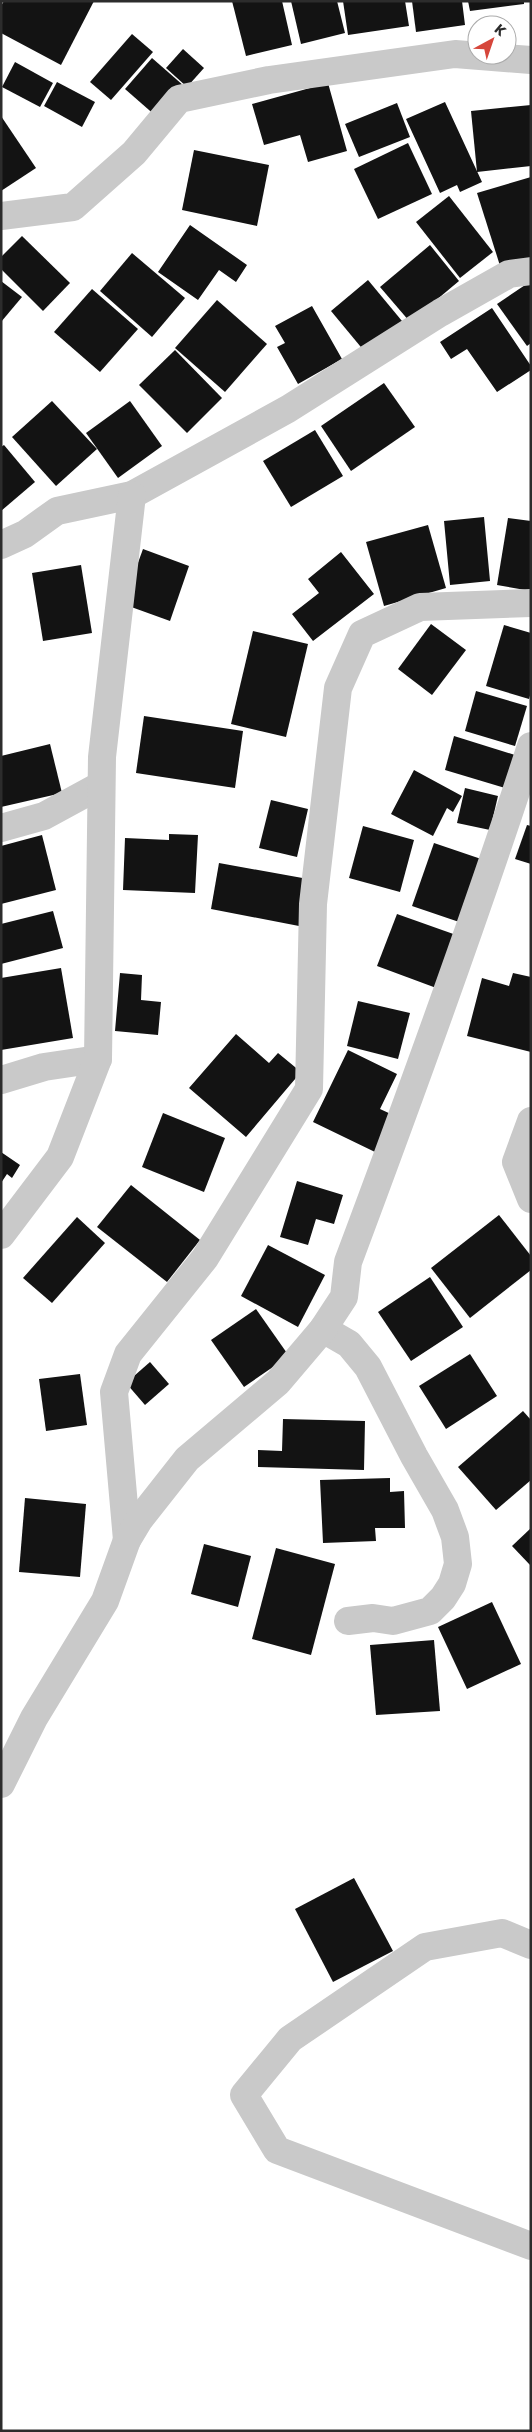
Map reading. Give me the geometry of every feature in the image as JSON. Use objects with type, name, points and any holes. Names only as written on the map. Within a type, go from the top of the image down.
[{"type":"street","points":[[1,216],[73,207],[134,153],[179,99],[269,80],[455,54],[531,60]]},
{"type":"street","points":[[1,545],[25,534],[57,511],[132,495],[288,409],[483,288],[509,274],[531,271]]},
{"type":"street","points":[[1,1235],[60,1157],[98,1058],[102,757],[132,495]]},
{"type":"street","points":[[127,1540],[114,1392],[128,1354],[205,1258],[309,1089],[313,904],[338,688],[362,634],[420,607],[531,603]]},
{"type":"street","points":[[1,1784],[34,1718],[105,1601],[127,1540],[139,1520],[187,1459],[278,1382],[323,1329],[344,1297],[348,1262],[444,1001],[531,746]]},
{"type":"street","points":[[1,828],[44,816],[101,785]]},
{"type":"street","points":[[1,1080],[44,1067],[98,1058]]},
{"type":"street","points":[[531,1121],[516,1162],[531,1199]]},
{"type":"street","points":[[323,1329],[349,1344],[368,1367],[414,1456],[445,1510],[455,1537],[458,1564],[452,1584],[443,1598],[430,1611],[393,1621],[373,1618],[348,1621]]},
{"type":"street","points":[[531,1946],[502,1933],[426,1947],[290,2039],[244,2094],[277,2150],[531,2246]]},
{"type":"building","points":[[4,1],[94,1],[61,65],[1,33],[1,6]]},
{"type":"building","points":[[232,1],[282,1],[292,45],[246,56]]},
{"type":"building","points":[[291,1],[337,1],[345,33],[301,44]]},
{"type":"building","points":[[343,1],[405,1],[409,26],[348,35]]},
{"type":"building","points":[[412,1],[462,1],[465,25],[416,32]]},
{"type":"building","points":[[468,1],[524,1],[524,4],[470,11]]},
{"type":"building","points":[[132,34],[153,52],[111,100],[90,82]]},
{"type":"building","points":[[183,49],[204,68],[187,87],[166,68]]},
{"type":"building","points":[[152,58],[184,86],[157,117],[125,89]]},
{"type":"building","points":[[15,62],[53,83],[40,107],[2,87]]},
{"type":"building","points":[[57,82],[95,102],[82,127],[44,106]]},
{"type":"building","points":[[328,83],[347,151],[308,162],[300,135],[264,145],[252,104]]},
{"type":"building","points":[[445,102],[482,182],[460,192],[457,185],[440,193],[406,119]]},
{"type":"building","points":[[397,103],[410,137],[359,157],[345,124]]},
{"type":"building","points":[[531,105],[531,166],[477,172],[471,111]]},
{"type":"building","points":[[1,116],[36,168],[1,191]]},
{"type":"building","points":[[408,143],[432,194],[378,219],[354,169]]},
{"type":"building","points":[[194,150],[269,165],[257,226],[182,210]]},
{"type":"building","points":[[531,177],[531,263],[502,272],[477,193]]},
{"type":"building","points":[[449,196],[493,252],[460,278],[416,222]]},
{"type":"building","points":[[190,225],[247,265],[236,282],[219,270],[198,300],[158,272]]},
{"type":"building","points":[[22,236],[70,283],[43,311],[1,269],[1,257]]},
{"type":"building","points":[[430,245],[459,281],[410,322],[380,287]]},
{"type":"building","points":[[132,253],[185,298],[152,337],[100,291]]},
{"type":"building","points":[[368,280],[402,321],[365,352],[331,311]]},
{"type":"building","points":[[1,281],[22,297],[1,322]]},
{"type":"building","points":[[531,281],[531,343],[527,346],[497,304]]},
{"type":"building","points":[[92,289],[138,329],[100,372],[54,332]]},
{"type":"building","points":[[217,300],[267,344],[225,392],[175,348]]},
{"type":"building","points":[[312,306],[342,359],[298,384],[277,347],[285,343],[275,326]]},
{"type":"building","points":[[492,308],[531,366],[531,370],[497,392],[467,349],[451,359],[440,342]]},
{"type":"building","points":[[175,350],[222,398],[187,433],[139,385]]},
{"type":"building","points":[[384,383],[415,427],[351,471],[321,426]]},
{"type":"building","points":[[52,401],[97,449],[56,486],[12,437]]},
{"type":"building","points":[[130,401],[162,446],[118,478],[86,433]]},
{"type":"building","points":[[315,430],[343,476],[291,507],[263,461]]},
{"type":"building","points":[[4,445],[35,482],[1,511],[1,447]]},
{"type":"building","points":[[484,517],[490,581],[450,585],[444,521]]},
{"type":"building","points":[[508,518],[531,521],[531,591],[497,585]]},
{"type":"building","points":[[428,525],[446,588],[384,606],[366,542]]},
{"type":"building","points":[[143,549],[189,566],[170,621],[123,604]]},
{"type":"building","points":[[341,552],[374,594],[313,641],[292,614],[319,593],[308,579]]},
{"type":"building","points":[[81,565],[92,633],[43,641],[32,573]]},
{"type":"building","points":[[431,624],[466,650],[432,695],[398,669]]},
{"type":"building","points":[[504,625],[531,633],[531,692],[529,699],[486,686]]},
{"type":"building","points":[[253,631],[308,644],[286,737],[231,724]]},
{"type":"building","points":[[476,691],[527,706],[515,746],[465,731]]},
{"type":"building","points":[[144,716],[243,731],[235,788],[136,773]]},
{"type":"building","points":[[454,736],[515,755],[505,788],[445,770]]},
{"type":"building","points":[[50,744],[62,793],[1,807],[1,756]]},
{"type":"building","points":[[414,770],[462,796],[453,812],[447,808],[433,836],[391,814]]},
{"type":"building","points":[[465,788],[498,796],[490,830],[457,823]]},
{"type":"building","points":[[271,800],[308,809],[297,857],[259,848]]},
{"type":"building","points":[[527,825],[531,826],[531,864],[515,859]]},
{"type":"building","points":[[363,826],[414,840],[400,892],[349,878]]},
{"type":"building","points":[[169,834],[198,835],[195,893],[123,890],[125,838],[169,840]]},
{"type":"building","points":[[42,835],[56,890],[1,904],[1,846]]},
{"type":"building","points":[[434,843],[487,861],[465,924],[412,906]]},
{"type":"building","points":[[219,863],[308,879],[299,926],[211,909]]},
{"type":"building","points":[[53,911],[63,948],[1,964],[1,924]]},
{"type":"building","points":[[397,914],[459,936],[439,989],[377,966]]},
{"type":"building","points":[[61,968],[73,1038],[1,1050],[1,978]]},
{"type":"building","points":[[120,973],[142,975],[141,1000],[161,1002],[158,1035],[115,1031]]},
{"type":"building","points":[[513,973],[531,977],[531,1052],[467,1036],[482,978],[509,986]]},
{"type":"building","points":[[358,1001],[410,1013],[398,1059],[347,1046]]},
{"type":"building","points":[[236,1034],[269,1063],[278,1053],[301,1072],[246,1137],[189,1088]]},
{"type":"building","points":[[348,1050],[397,1074],[380,1109],[393,1115],[375,1152],[313,1122]]},
{"type":"building","points":[[163,1113],[225,1138],[204,1192],[142,1167]]},
{"type":"building","points":[[1,1152],[20,1165],[12,1178],[7,1174],[1,1183]]},
{"type":"building","points":[[297,1181],[343,1195],[334,1224],[316,1219],[308,1245],[280,1237]]},
{"type":"building","points":[[131,1185],[200,1240],[167,1282],[97,1227]]},
{"type":"building","points":[[499,1215],[531,1256],[531,1270],[470,1318],[431,1268]]},
{"type":"building","points":[[77,1217],[105,1243],[52,1303],[23,1278]]},
{"type":"building","points":[[268,1245],[325,1275],[298,1327],[241,1296]]},
{"type":"building","points":[[430,1277],[463,1327],[411,1361],[378,1312]]},
{"type":"building","points":[[256,1309],[289,1356],[244,1387],[211,1340]]},
{"type":"building","points":[[470,1354],[497,1396],[446,1429],[419,1386]]},
{"type":"building","points":[[150,1362],[169,1384],[145,1405],[126,1383]]},
{"type":"building","points":[[80,1374],[87,1425],[46,1431],[39,1379]]},
{"type":"building","points":[[523,1411],[531,1420],[531,1480],[496,1510],[458,1467]]},
{"type":"building","points":[[283,1419],[365,1421],[364,1470],[258,1467],[258,1450],[282,1451]]},
{"type":"building","points":[[390,1478],[390,1492],[404,1491],[405,1528],[375,1528],[376,1541],[323,1543],[320,1480]]},
{"type":"building","points":[[25,1498],[86,1504],[80,1577],[19,1572]]},
{"type":"building","points":[[531,1528],[531,1566],[512,1546]]},
{"type":"building","points":[[204,1544],[251,1556],[238,1607],[191,1594]]},
{"type":"building","points":[[276,1548],[335,1564],[311,1655],[252,1639]]},
{"type":"building","points":[[492,1602],[521,1664],[467,1689],[438,1627]]},
{"type":"building","points":[[434,1640],[440,1711],[376,1715],[370,1645]]},
{"type":"building","points":[[354,1878],[393,1951],[333,1982],[295,1909]]}]
